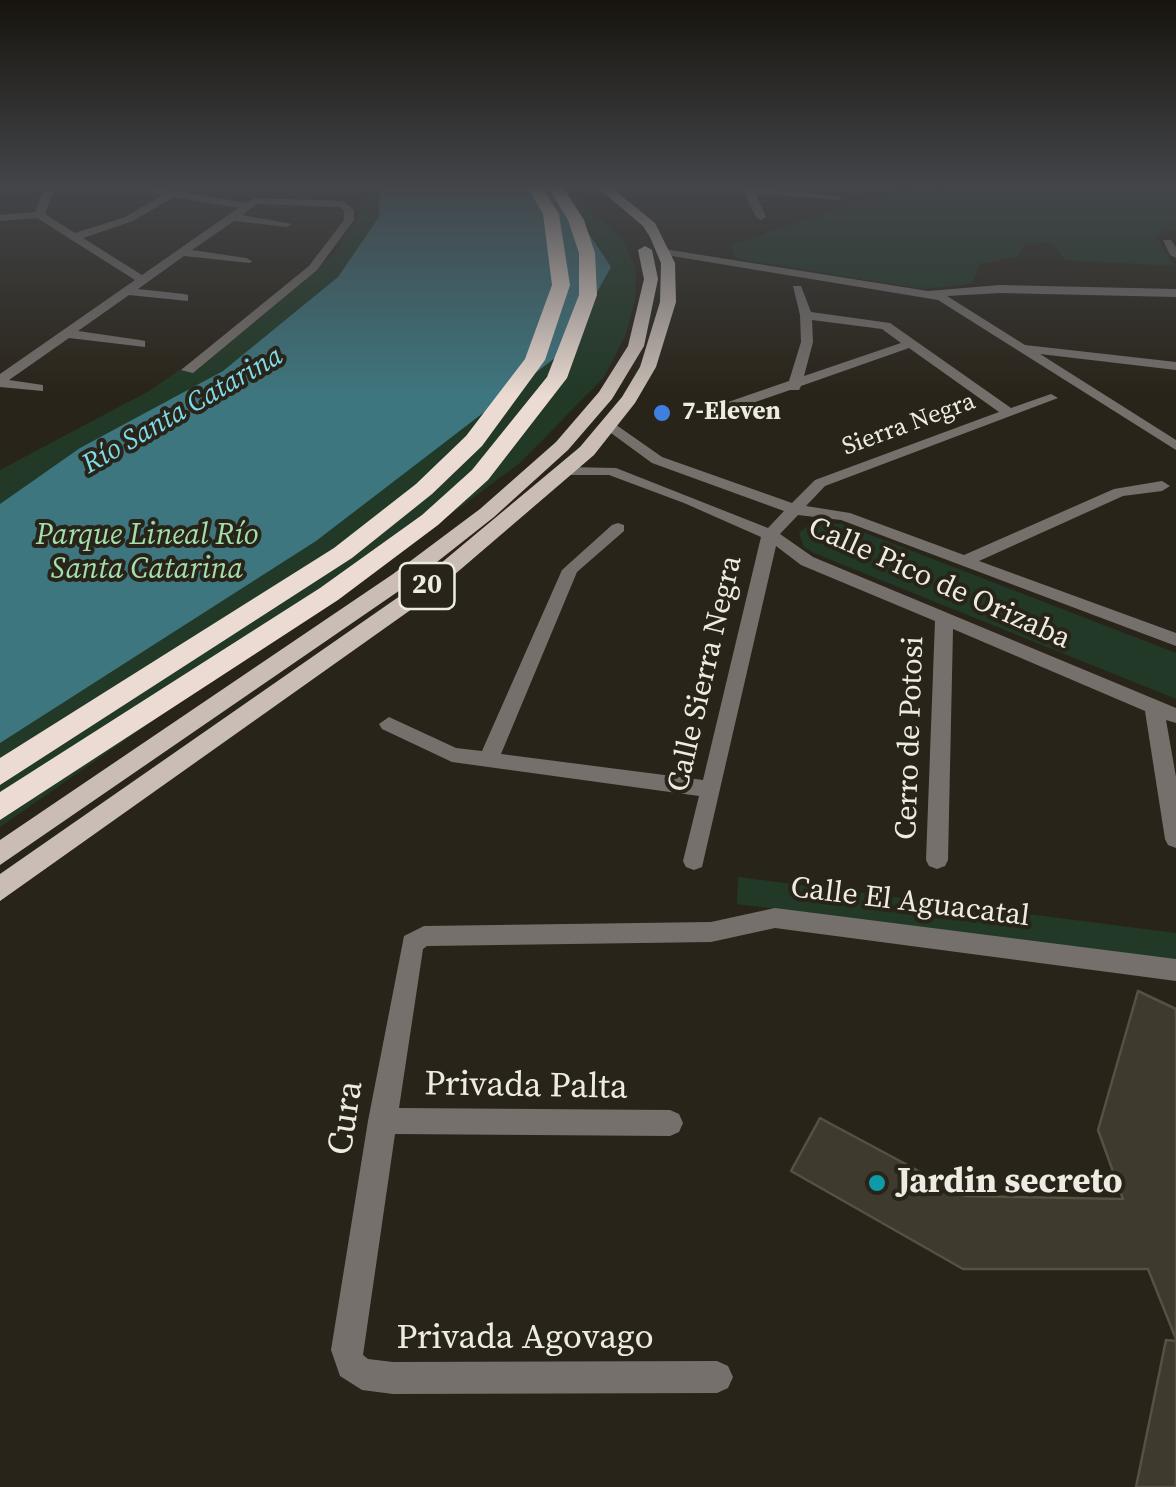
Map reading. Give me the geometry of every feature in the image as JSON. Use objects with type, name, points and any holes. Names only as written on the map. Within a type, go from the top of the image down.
[{"type":"highway","points":[[0,773],[343,553],[424,489],[474,441],[536,360],[561,285],[559,256]]},
{"type":"highway","points":[[0,808],[329,594],[430,520],[480,476],[557,378],[588,295],[587,256]]},
{"type":"main road","name":"20","points":[[0,854],[401,579],[487,513],[573,434],[626,367],[642,328],[651,279],[647,256]]},
{"type":"main road","name":"20","points":[[0,889],[418,594],[569,470],[629,399],[658,344],[668,302],[664,256]]},
{"type":"street","points":[[107,256],[142,280]]},
{"type":"street","points":[[0,381],[174,256]]},
{"type":"street","points":[[212,256],[246,261]]},
{"type":"street","points":[[188,370],[313,268],[322,256]]},
{"type":"street","points":[[691,256],[926,294],[952,302],[1176,446]]},
{"type":"street","points":[[794,387],[806,342],[806,315],[798,289]]},
{"type":"street","points":[[926,294],[1000,289],[1176,293]]},
{"type":"street","points":[[128,291],[184,298]]},
{"type":"street","points":[[806,315],[876,323],[912,343],[1009,413]]},
{"type":"street","points":[[70,334],[140,344]]},
{"type":"street","points":[[710,413],[912,343]]},
{"type":"street","points":[[1019,348],[1176,366]]},
{"type":"street","points":[[0,381],[38,388]]},
{"type":"street","name":"Sierra Negra","points":[[792,510],[820,483],[1051,398]]},
{"type":"street","name":"Calle Pico de Orizaba","points":[[607,425],[657,460],[792,510],[844,516],[1171,633]]},
{"type":"street","points":[[638,479],[657,460]]},
{"type":"street","name":"Calle Pico de Orizaba","points":[[569,470],[611,471],[638,479],[770,535],[807,561],[1176,716]]},
{"type":"street","points":[[967,560],[1119,492],[1162,486]]},
{"type":"street","name":"Calle Sierra Negra","points":[[694,861],[770,535],[792,510]]},
{"type":"street","points":[[488,761],[570,570],[618,528]]},
{"type":"street","name":"Cerro de Potosi","points":[[937,860],[944,619]]},
{"type":"street","points":[[1154,707],[1176,839]]},
{"type":"street","points":[[389,724],[452,755],[709,788]]},
{"type":"street","name":"Calle El Aguacatal","points":[[457,935],[711,932],[775,918],[1176,970]]},
{"type":"street","name":"Cura","points":[[346,1350],[408,953],[412,943],[424,936],[457,935]]},
{"type":"street","name":"Privada Palta","points":[[382,1121],[670,1123]]},
{"type":"street","name":"Privada Agovago","points":[[346,1350],[351,1364],[362,1374],[394,1378],[718,1377]]},
{"type":"green space","name":"Río Santa Catarina","points":[[330,256],[630,256],[636,269],[635,300],[625,336],[604,377],[521,462],[0,827],[0,470],[149,391],[272,307]]},
{"type":"green space","points":[[1016,256],[980,264],[972,284],[923,289],[737,259]]},
{"type":"green space","points":[[1063,256],[1168,256],[1175,266],[1066,260]]},
{"type":"green space","points":[[811,523],[842,524],[1176,653],[1176,699],[814,553],[804,547],[799,533]]},
{"type":"green space","points":[[738,877],[1176,933],[1176,961],[737,904]]},
{"type":"water","name":"Río Santa Catarina","points":[[352,256],[604,256],[611,267],[564,351],[316,541],[0,743],[0,504],[80,448],[223,371],[338,277]]},
{"type":"building","points":[[1138,991],[1176,1009],[1176,1339],[1148,1269],[963,1269],[791,1171],[820,1118],[965,1196],[1123,1199],[1098,1130]]},
{"type":"building","points":[[1166,1340],[1176,1341],[1176,1487],[1136,1487]]},
{"type":"place","name":"7-Eleven","points":[[662,413]]},
{"type":"place","name":"Jardin secreto","points":[[877,1183]]},
{"type":"park label","name":"Parque Lineal Río Santa Catarina","points":[[147,553]]}]
